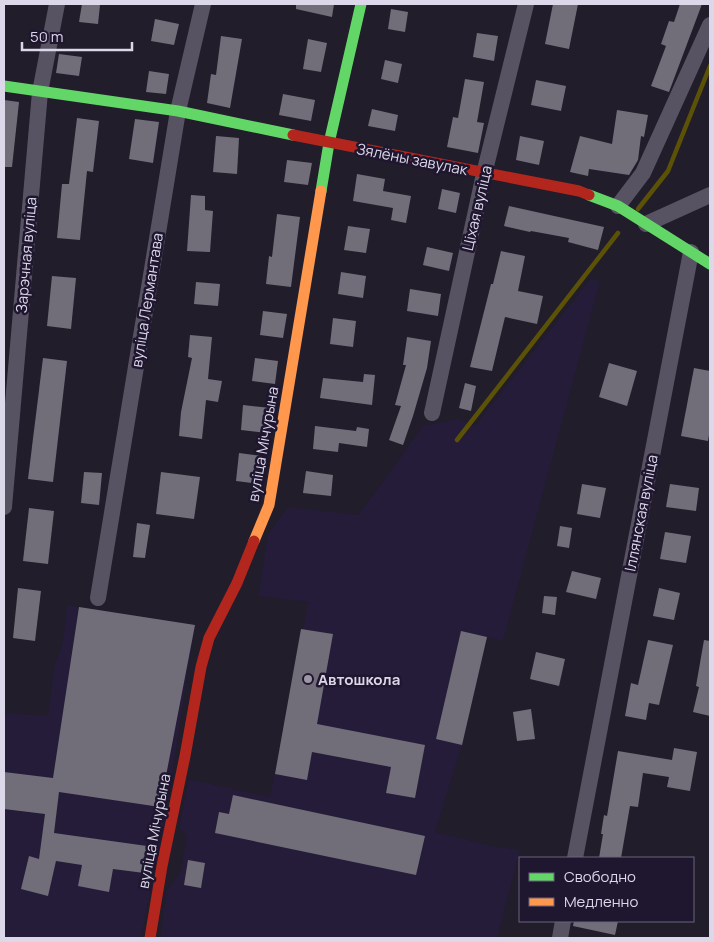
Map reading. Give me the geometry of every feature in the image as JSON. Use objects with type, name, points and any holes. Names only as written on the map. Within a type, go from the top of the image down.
[{"type":"street","name":"Зарэчная вуліца","points":[[4,507],[40,92],[57,4]]},
{"type":"street","name":"вуліца Лермантава","points":[[98,598],[178,111],[203,4]]},
{"type":"street","name":"вуліца Мічурына","points":[[150,938],[162,866],[207,645],[218,617],[237,583],[269,505],[329,143],[361,4]]},
{"type":"street","name":"Ціхая вуліца","points":[[432,413],[484,174],[526,4]]},
{"type":"street","points":[[710,25],[643,173],[618,206],[710,264]]},
{"type":"street","name":"Зялёны завулак","points":[[4,86],[178,111],[484,174],[579,191],[618,206]]},
{"type":"street","points":[[646,224],[710,195]]},
{"type":"street","name":"Іллянская вуліца","points":[[575,857],[691,252]]},
{"type":"street","points":[[560,938],[563,922]]},
{"type":"shaded area","points":[[591,278],[600,281],[503,641],[487,637],[462,745],[435,832],[491,846],[520,850],[497,938],[160,938],[167,890],[180,874],[187,836],[179,827],[189,779],[270,797],[308,602],[258,596],[268,534],[288,507],[359,515],[423,426],[458,419],[475,426]]},
{"type":"shaded area","points":[[67,605],[195,625],[167,808],[141,938],[4,938],[4,713],[48,716],[54,668],[63,642]]},
{"type":"building","points":[[82,4],[100,5],[98,24],[79,22]]},
{"type":"building","points":[[296,4],[334,4],[332,17],[296,9]]},
{"type":"building","points":[[553,4],[578,4],[569,49],[545,44]]},
{"type":"building","points":[[680,4],[702,4],[669,92],[651,86],[666,46],[661,44],[669,21],[674,22]]},
{"type":"building","points":[[391,9],[408,12],[405,32],[388,29]]},
{"type":"building","points":[[155,19],[179,24],[174,45],[151,41]]},
{"type":"building","points":[[477,33],[498,36],[494,61],[473,57]]},
{"type":"building","points":[[221,36],[242,39],[230,108],[207,103],[211,74],[216,75]]},
{"type":"building","points":[[308,39],[327,43],[321,72],[303,69]]},
{"type":"building","points":[[59,54],[82,57],[79,76],[56,73]]},
{"type":"building","points":[[385,60],[402,64],[398,83],[381,79]]},
{"type":"building","points":[[149,71],[169,74],[166,94],[146,92]]},
{"type":"building","points":[[465,79],[484,82],[477,122],[484,123],[478,153],[447,147],[453,117],[458,118]]},
{"type":"building","points":[[536,80],[566,86],[561,111],[531,105]]},
{"type":"building","points":[[283,94],[315,100],[311,121],[279,115]]},
{"type":"building","points":[[4,100],[19,102],[12,167],[4,167]]},
{"type":"building","points":[[372,109],[398,115],[395,131],[368,126]]},
{"type":"building","points":[[617,110],[648,115],[644,137],[641,136],[638,160],[629,175],[589,169],[588,176],[570,172],[580,136],[612,144]]},
{"type":"building","points":[[77,118],[99,121],[93,172],[87,171],[80,240],[57,238],[62,184],[69,184]]},
{"type":"building","points":[[135,119],[159,122],[153,163],[129,159]]},
{"type":"building","points":[[216,136],[239,138],[237,174],[213,172]]},
{"type":"building","points":[[520,136],[544,141],[539,165],[516,160]]},
{"type":"building","points":[[287,160],[312,163],[308,185],[284,182]]},
{"type":"building","points":[[357,174],[385,179],[383,191],[411,196],[406,223],[391,220],[393,208],[353,201]]},
{"type":"building","points":[[442,189],[460,193],[456,213],[438,209]]},
{"type":"building","points":[[191,195],[205,196],[205,210],[213,211],[210,252],[187,251]]},
{"type":"building","points":[[509,206],[604,227],[598,250],[568,242],[569,238],[504,226]]},
{"type":"building","points":[[277,214],[300,217],[291,287],[266,284],[269,256],[272,257]]},
{"type":"building","points":[[348,226],[370,229],[366,253],[344,250]]},
{"type":"building","points":[[427,247],[453,253],[449,271],[423,265]]},
{"type":"building","points":[[501,251],[525,256],[518,291],[543,296],[537,324],[505,317],[492,371],[470,367]]},
{"type":"building","points":[[341,272],[366,276],[363,298],[338,294]]},
{"type":"building","points":[[52,276],[76,278],[71,329],[47,326]]},
{"type":"building","points":[[196,282],[220,284],[218,306],[194,304]]},
{"type":"building","points":[[410,289],[441,294],[438,316],[407,311]]},
{"type":"building","points":[[263,311],[287,314],[283,338],[260,335]]},
{"type":"building","points":[[333,318],[356,321],[353,347],[330,344]]},
{"type":"building","points":[[190,335],[212,337],[208,379],[222,381],[218,402],[206,400],[202,439],[179,436],[181,412],[192,358],[188,357]]},
{"type":"building","points":[[407,337],[431,341],[427,368],[403,445],[389,440],[401,406],[395,405],[406,365],[403,365]]},
{"type":"building","points":[[43,358],[67,361],[53,482],[28,479]]},
{"type":"building","points":[[255,358],[278,361],[275,384],[252,381]]},
{"type":"building","points":[[609,363],[637,371],[627,406],[599,397]]},
{"type":"building","points":[[694,368],[710,371],[710,429],[708,441],[681,436]]},
{"type":"building","points":[[364,374],[375,375],[372,405],[320,398],[323,378],[363,382]]},
{"type":"building","points":[[465,383],[476,386],[471,411],[459,408]]},
{"type":"building","points":[[243,405],[271,408],[267,433],[241,430]]},
{"type":"building","points":[[315,426],[356,431],[357,427],[369,429],[367,447],[339,443],[338,452],[313,449]]},
{"type":"building","points":[[239,453],[262,456],[259,484],[236,481]]},
{"type":"building","points":[[306,471],[333,475],[331,496],[303,493]]},
{"type":"building","points":[[84,472],[102,473],[99,505],[81,503]]},
{"type":"building","points":[[161,472],[200,477],[194,519],[156,514]]},
{"type":"building","points":[[582,484],[606,488],[600,518],[577,514]]},
{"type":"building","points":[[670,484],[699,488],[696,511],[666,507]]},
{"type":"building","points":[[29,508],[54,511],[48,564],[23,561]]},
{"type":"building","points":[[137,523],[150,525],[145,558],[133,557]]},
{"type":"building","points":[[560,526],[572,528],[569,548],[557,546]]},
{"type":"building","points":[[665,532],[691,536],[686,563],[660,559]]},
{"type":"building","points":[[572,571],[601,578],[596,599],[566,592]]},
{"type":"building","points":[[18,588],[41,591],[35,641],[13,638]]},
{"type":"building","points":[[659,588],[680,593],[674,620],[653,616]]},
{"type":"building","points":[[544,596],[557,597],[555,615],[542,613]]},
{"type":"building","points":[[79,607],[195,625],[160,807],[59,792],[54,833],[147,846],[144,873],[113,869],[109,892],[78,886],[82,865],[56,861],[48,896],[21,889],[29,856],[39,859],[45,814],[4,809],[4,772],[53,778]]},
{"type":"building","points":[[301,629],[333,634],[317,724],[425,745],[415,798],[386,793],[391,767],[312,752],[307,780],[275,774]]},
{"type":"building","points":[[461,631],[487,637],[462,745],[436,739]]},
{"type":"building","points":[[648,640],[673,645],[659,705],[649,703],[646,720],[625,716],[631,683],[638,685]]},
{"type":"building","points":[[704,640],[710,641],[710,716],[693,712],[699,687],[696,686]]},
{"type":"building","points":[[536,652],[565,659],[559,686],[530,679]]},
{"type":"building","points":[[531,709],[535,739],[517,741],[513,712]]},
{"type":"building","points":[[674,748],[697,752],[690,791],[667,787],[669,777],[643,773],[638,807],[630,806],[621,857],[599,857],[604,815],[607,816],[618,751],[672,760]]},
{"type":"building","points":[[233,795],[425,836],[416,875],[215,833],[219,812],[229,814]]},
{"type":"building","points":[[188,860],[205,863],[201,888],[184,885]]},
{"type":"building","points":[[574,922],[618,922],[615,935],[573,926]]},
{"type":"waterway","points":[[638,209],[668,171],[710,66]]},
{"type":"waterway","points":[[457,440],[618,233]]},
{"type":"traffic: fast","points":[[321,191],[329,143],[361,4]]},
{"type":"traffic: fast","points":[[4,86],[178,111],[293,135]]},
{"type":"traffic: fast","points":[[589,195],[618,206],[710,264]]},
{"type":"traffic: slow","points":[[254,541],[269,505],[321,191]]},
{"type":"traffic: jam","points":[[293,135],[579,191],[589,195]]},
{"type":"traffic: jam","points":[[150,938],[162,866],[201,667],[209,638],[237,583],[254,541]]},
{"type":"place","name":"Автошкола","points":[[308,679]]}]
